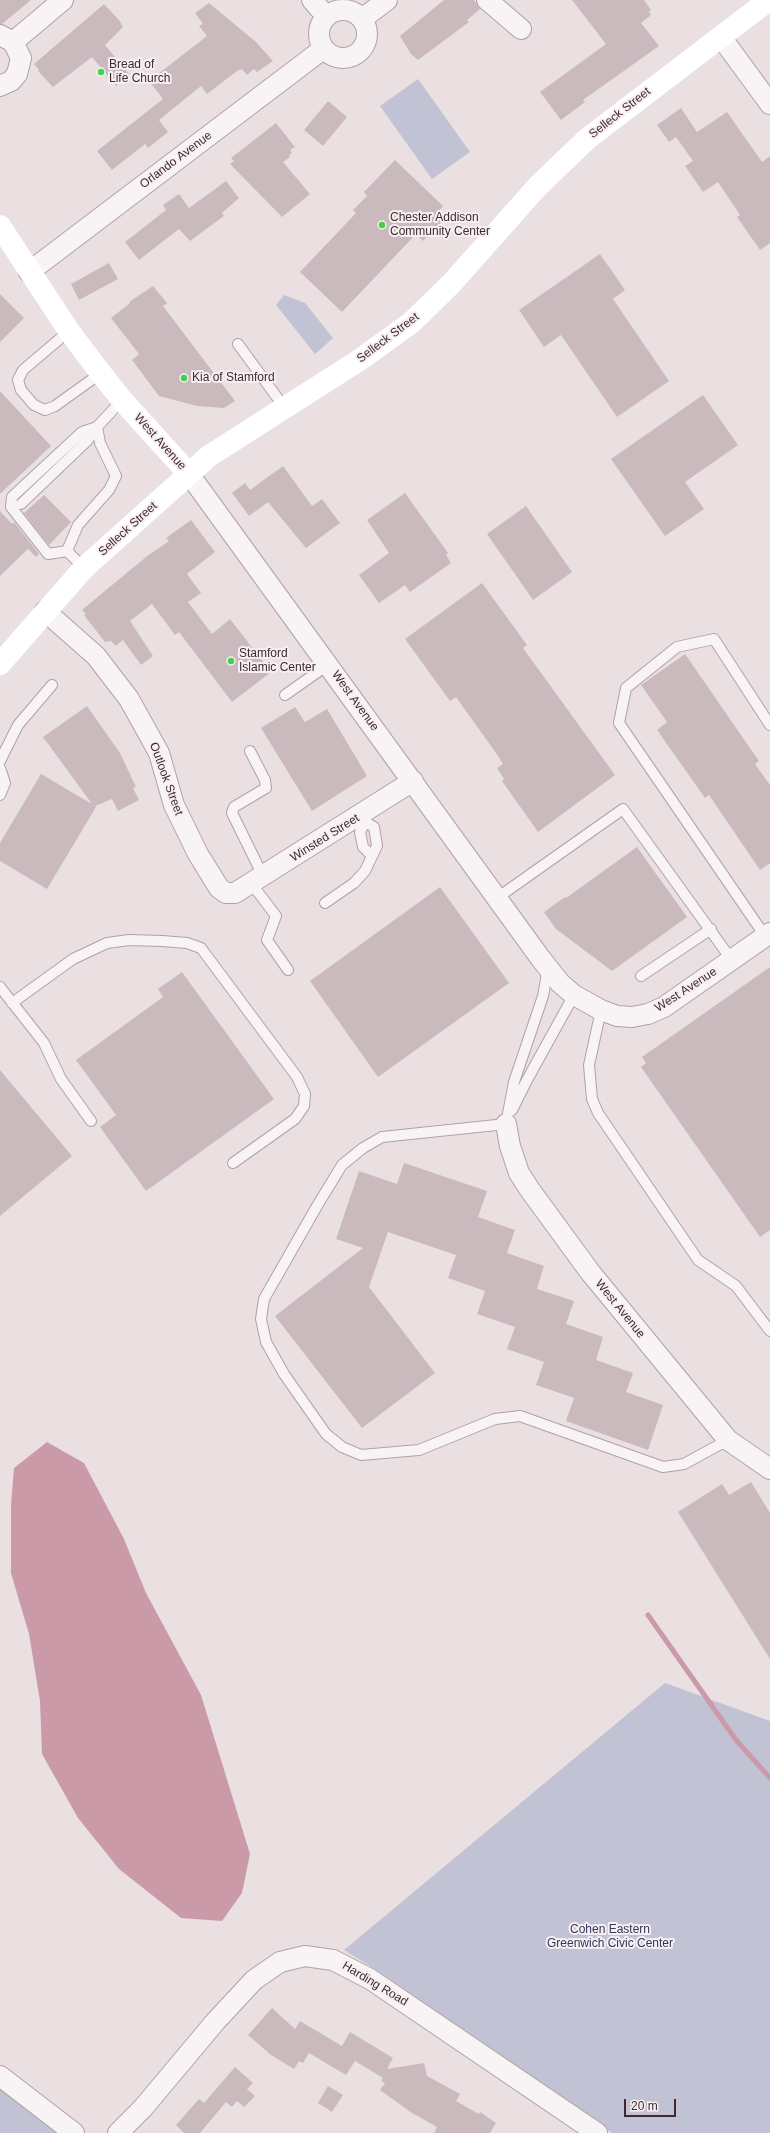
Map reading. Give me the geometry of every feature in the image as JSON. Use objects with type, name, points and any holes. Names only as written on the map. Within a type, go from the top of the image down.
[{"type":"main road","name":"Selleck Street","points":[[0,664],[84,568],[189,474],[220,448],[367,355],[412,322],[449,287],[524,201],[582,143],[616,115],[769,0]]},
{"type":"main road","name":"West Avenue","points":[[0,226],[69,331],[101,374],[122,400],[189,474]]},
{"type":"street","points":[[0,86],[11,81],[20,66],[21,58],[7,39],[63,0]]},
{"type":"street","points":[[312,0],[326,16]]},
{"type":"street","points":[[362,19],[387,0]]},
{"type":"street","points":[[487,0],[521,29]]},
{"type":"street","points":[[345,10],[354,13],[362,19],[366,28],[367,40],[362,50],[353,56],[342,59],[332,56],[323,49],[319,38],[320,26],[326,16],[335,11],[345,10]]},
{"type":"street","points":[[721,37],[770,104]]},
{"type":"street","name":"Orlando Avenue","points":[[29,272],[323,49]]},
{"type":"street","name":"West Avenue","points":[[189,474],[329,664],[548,968],[560,983],[574,995],[601,1010],[617,1016],[632,1017],[648,1014],[664,1007],[768,934]]},
{"type":"street","name":"Outlook Street","points":[[45,611],[96,656],[129,699],[159,753],[174,805],[208,873],[218,888],[226,892],[249,884]]},
{"type":"street","name":"Winsted Street","points":[[249,884],[364,819],[413,781]]},
{"type":"street","name":"West Avenue","points":[[506,1124],[510,1146],[519,1173],[590,1272],[728,1440],[770,1469]]},
{"type":"street","name":"Harding Road","points":[[118,2133],[143,2108],[215,2022],[254,1980],[280,1962],[305,1956],[325,1958],[341,1963],[370,1979],[597,2133]]},
{"type":"street","points":[[0,2076],[74,2133]]},
{"type":"lane","points":[[69,331],[23,370],[18,380],[21,390],[34,405],[45,410],[55,406],[101,374]]},
{"type":"lane","points":[[238,344],[284,408]]},
{"type":"lane","points":[[21,504],[87,441],[97,427],[122,400]]},
{"type":"lane","points":[[67,551],[48,554],[11,507],[12,497],[82,432],[97,427]]},
{"type":"lane","points":[[67,551],[78,525],[109,490],[116,476],[100,443],[97,427]]},
{"type":"lane","points":[[67,551],[84,568]]},
{"type":"lane","points":[[768,934],[742,903],[619,723],[626,688],[677,648],[714,638],[770,725]]},
{"type":"lane","points":[[285,694],[329,664]]},
{"type":"lane","points":[[0,761],[18,725],[52,685]]},
{"type":"lane","points":[[250,751],[265,780],[266,788],[234,807],[232,813],[249,884],[276,916],[267,940],[288,970]]},
{"type":"lane","points":[[0,768],[5,783],[0,796]]},
{"type":"lane","points":[[497,898],[623,809],[711,929],[731,959]]},
{"type":"lane","points":[[325,903],[354,883],[365,871],[376,846],[374,827],[364,819]]},
{"type":"lane","points":[[642,976],[711,929]]},
{"type":"lane","points":[[12,1003],[72,959],[107,943],[129,940],[162,941],[187,943],[201,948],[297,1077],[305,1094],[304,1106],[295,1119],[232,1163]]},
{"type":"lane","points":[[506,1124],[514,1082],[543,996],[548,968]]},
{"type":"lane","points":[[0,988],[44,1043],[61,1079],[91,1120]]},
{"type":"lane","points":[[506,1124],[527,1080],[574,995]]},
{"type":"lane","points":[[601,1010],[589,1065],[592,1099],[598,1113],[698,1260],[736,1286],[770,1331]]},
{"type":"lane","points":[[506,1124],[382,1137],[362,1148],[342,1165],[317,1206],[264,1299],[261,1319],[266,1342],[269,1348],[284,1374],[326,1434],[342,1447],[361,1455],[419,1450],[495,1419],[520,1416],[663,1467],[684,1464],[728,1440]]},
{"type":"green space","points":[[418,79],[470,152],[432,179],[380,106]]},
{"type":"green space","points":[[284,295],[305,303],[333,338],[315,354],[276,305]]},
{"type":"green space","name":"Cohen Eastern Greenwich Civic Center","points":[[665,1683],[770,1721],[770,2133],[612,2133],[381,1973],[344,1950]]},
{"type":"green space","points":[[0,2075],[74,2133],[0,2133]]},
{"type":"shaded area","points":[[47,1442],[84,1463],[124,1539],[146,1593],[201,1695],[250,1854],[242,1893],[222,1921],[181,1918],[119,1869],[78,1818],[42,1754],[40,1701],[29,1634],[11,1573],[11,1505],[14,1468]]},
{"type":"building","points":[[0,0],[31,0],[2,24],[0,24]]},
{"type":"building","points":[[444,0],[474,0],[480,9],[467,20],[469,22],[418,60],[411,54],[400,36]]},
{"type":"building","points":[[572,0],[644,0],[651,10],[649,12],[651,15],[641,23],[659,46],[583,100],[585,102],[561,120],[540,92],[606,44]]},
{"type":"building","points":[[209,3],[256,42],[273,61],[257,72],[254,69],[247,75],[242,69],[237,71],[207,94],[201,86],[159,120],[168,132],[148,148],[145,144],[112,170],[97,151],[163,99],[149,81],[207,36],[199,26],[203,24],[195,13]]},
{"type":"building","points":[[104,4],[119,20],[123,27],[105,45],[129,74],[116,86],[92,57],[53,87],[38,71],[39,70],[34,64]]},
{"type":"building","points":[[328,101],[347,117],[323,146],[304,130]]},
{"type":"building","points":[[681,108],[697,132],[727,112],[762,162],[770,156],[770,243],[760,250],[737,217],[740,215],[718,182],[703,192],[685,166],[693,161],[676,137],[669,142],[657,125]]},
{"type":"building","points":[[276,123],[295,147],[290,150],[292,153],[289,155],[290,157],[283,162],[310,194],[282,217],[230,164],[234,161],[231,158]]},
{"type":"building","points":[[395,160],[443,206],[439,211],[445,218],[423,241],[416,234],[342,312],[300,272],[356,213],[353,210],[367,196],[364,192]]},
{"type":"building","points":[[226,181],[239,198],[222,213],[224,216],[190,241],[179,229],[139,260],[125,242],[166,210],[163,205],[179,194],[189,208]]},
{"type":"building","points":[[600,254],[625,290],[613,299],[669,381],[617,417],[561,335],[544,347],[519,310]]},
{"type":"building","points":[[109,263],[118,279],[79,300],[71,284]]},
{"type":"building","points":[[153,286],[167,303],[163,306],[235,401],[224,408],[197,406],[159,396],[132,360],[139,354],[111,318],[130,303],[129,302]]},
{"type":"building","points":[[0,294],[24,318],[0,342]]},
{"type":"building","points":[[0,391],[51,446],[0,494]]},
{"type":"building","points":[[703,395],[738,445],[685,482],[704,509],[665,536],[611,459]]},
{"type":"building","points":[[283,466],[312,506],[322,499],[340,523],[306,548],[268,502],[249,516],[232,493],[245,483],[250,490]]},
{"type":"building","points":[[405,493],[448,553],[446,555],[451,563],[410,592],[405,585],[379,603],[359,575],[389,553],[367,520]]},
{"type":"building","points":[[44,495],[71,522],[49,545],[24,513]]},
{"type":"building","points":[[526,506],[572,572],[533,600],[487,534]]},
{"type":"building","points":[[0,511],[12,524],[14,522],[39,554],[36,557],[28,549],[0,576]]},
{"type":"building","points":[[191,520],[215,552],[187,574],[201,593],[188,602],[212,634],[230,619],[271,672],[232,702],[179,632],[175,635],[152,604],[130,621],[153,656],[141,665],[123,640],[116,646],[111,641],[105,642],[84,615],[86,614],[82,610],[146,557],[169,541],[166,538]]},
{"type":"building","points":[[482,583],[527,645],[523,648],[615,775],[538,832],[502,781],[504,779],[497,768],[503,764],[496,753],[456,697],[450,701],[405,639]]},
{"type":"building","points":[[685,654],[759,761],[755,764],[770,785],[770,863],[760,870],[709,795],[705,798],[657,730],[667,722],[641,685]]},
{"type":"building","points":[[87,706],[120,753],[136,787],[133,788],[139,800],[118,811],[112,799],[95,806],[96,807],[47,889],[0,861],[0,843],[41,774],[92,804],[43,737]]},
{"type":"building","points":[[295,707],[305,722],[327,709],[367,776],[312,811],[261,728]]},
{"type":"building","points":[[637,847],[687,917],[612,971],[556,929],[544,912]]},
{"type":"building","points":[[440,887],[509,983],[378,1077],[310,981]]},
{"type":"building","points":[[770,967],[770,1230],[760,1237],[641,1067],[646,1063],[642,1057]]},
{"type":"building","points":[[182,972],[274,1099],[146,1191],[100,1127],[116,1115],[76,1060],[163,997],[158,989]]},
{"type":"building","points":[[0,1070],[72,1156],[0,1216]]},
{"type":"building","points":[[404,1163],[487,1191],[478,1217],[515,1230],[507,1253],[544,1266],[537,1289],[574,1301],[566,1324],[603,1337],[596,1360],[633,1373],[626,1392],[663,1405],[648,1450],[566,1421],[574,1398],[536,1385],[544,1362],[507,1349],[515,1327],[477,1314],[485,1291],[448,1278],[456,1255],[388,1232],[369,1287],[435,1373],[362,1428],[275,1316],[363,1248],[336,1239],[359,1171],[397,1184]]},
{"type":"building","points":[[751,1482],[770,1513],[770,1659],[678,1512],[722,1484],[729,1495]]},
{"type":"building","points":[[272,2008],[295,2029],[300,2021],[342,2046],[350,2032],[393,2058],[387,2069],[424,2063],[427,2076],[460,2094],[456,2101],[479,2114],[480,2112],[496,2123],[490,2133],[434,2133],[437,2127],[412,2113],[380,2090],[385,2083],[381,2081],[383,2078],[355,2061],[346,2075],[309,2053],[303,2063],[299,2061],[294,2069],[271,2055],[248,2035]]},
{"type":"building","points":[[235,2067],[253,2083],[247,2089],[255,2096],[244,2107],[237,2101],[232,2107],[226,2102],[200,2133],[184,2133],[176,2125],[199,2099],[204,2103]]},
{"type":"building","points":[[328,2086],[343,2095],[332,2112],[318,2103]]},
{"type":"waterway","points":[[648,1615],[736,1740],[770,1778]]},
{"type":"place","name":"Bread of Life Church","points":[[101,72]]},
{"type":"place","name":"Chester Addison Community Center","points":[[382,225]]},
{"type":"place","name":"Kia of Stamford","points":[[184,378]]},
{"type":"place","name":"Stamford Islamic Center","points":[[231,661]]}]
